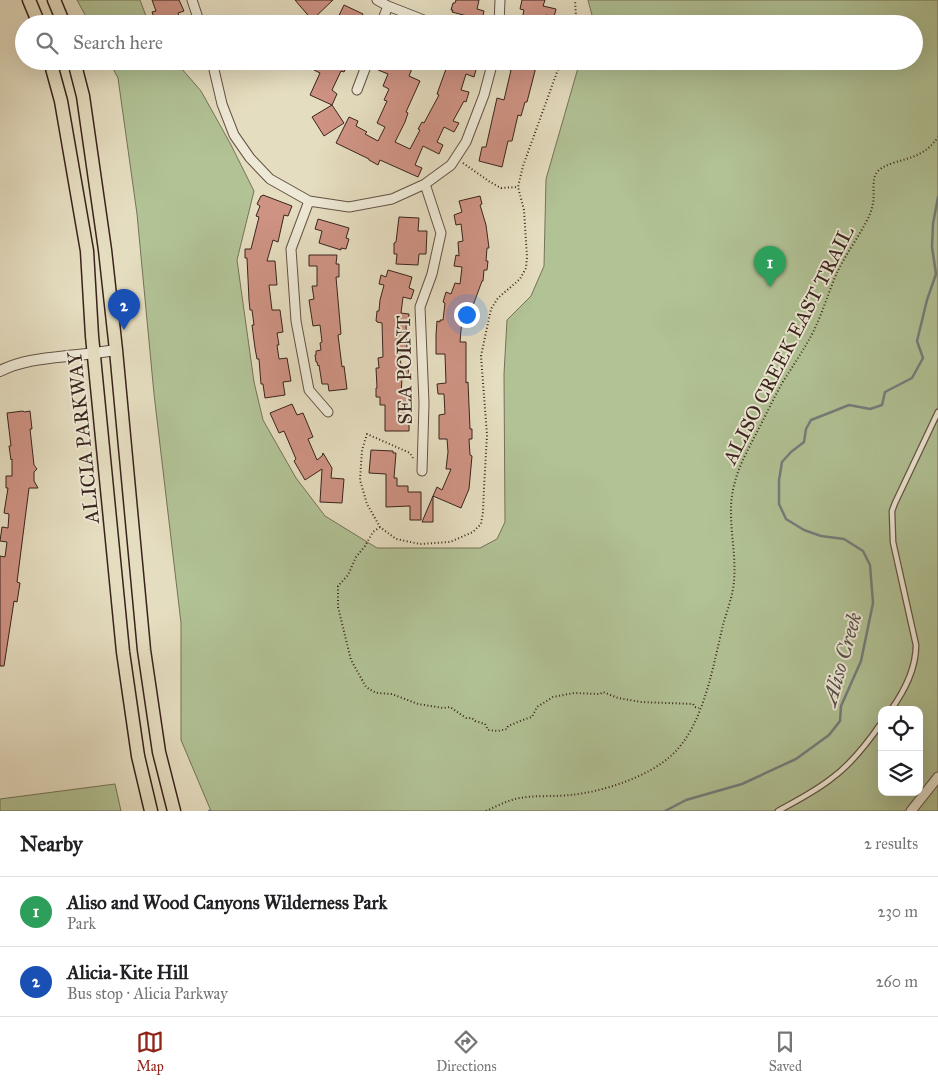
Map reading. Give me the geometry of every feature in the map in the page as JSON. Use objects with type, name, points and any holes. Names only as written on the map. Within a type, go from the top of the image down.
[{"type":"main road","points":[[29,0],[35,15]]},
{"type":"main road","points":[[54,0],[60,15]]},
{"type":"main road","name":"ALICIA PARKWAY","points":[[52,70],[61,101],[87,251],[93,353],[122,652],[138,756],[151,811]]},
{"type":"main road","name":"ALICIA PARKWAY","points":[[76,70],[83,96],[105,250],[144,650],[159,752],[174,811]]},
{"type":"street","points":[[192,0],[197,15]]},
{"type":"street","points":[[377,0],[411,15]]},
{"type":"street","points":[[499,15],[500,0]]},
{"type":"street","points":[[384,15],[388,6]]},
{"type":"street","points":[[214,70],[222,104],[234,135],[250,158],[270,179],[309,201],[350,207],[392,199],[425,184],[451,165],[466,142],[484,95],[491,70]]},
{"type":"street","points":[[357,90],[365,70]]},
{"type":"street","name":"SEA POINT","points":[[422,471],[424,403],[420,307],[432,274],[441,233],[425,184]]},
{"type":"street","points":[[309,201],[291,249],[296,321],[309,390],[328,412]]},
{"type":"street","points":[[0,371],[11,366],[43,358],[116,350]]},
{"type":"street","points":[[911,811],[938,776]]},
{"type":"lane","points":[[894,706],[909,680],[916,655],[916,644],[893,542],[892,511],[938,412]]},
{"type":"lane","points":[[778,811],[834,777],[878,727]]},
{"type":"path","points":[[575,0],[576,15]]},
{"type":"path","points":[[422,471],[410,453],[367,434],[362,450],[360,480],[367,504],[380,527],[396,539],[420,544],[450,542],[473,532],[481,524],[484,512],[487,435],[481,356],[491,309],[498,298],[520,278],[526,268],[524,210],[518,187],[523,166],[558,70]]},
{"type":"path","name":"ALISO CREEK EAST TRAIL","points":[[486,811],[521,798],[585,793],[619,784],[650,771],[664,762],[691,732],[712,670],[734,582],[731,504],[735,479],[748,449],[783,382],[812,335],[838,271],[870,214],[873,204],[875,176],[885,166],[920,155],[929,149],[938,137]]},
{"type":"path","points":[[455,158],[500,188],[518,187]]},
{"type":"path","points":[[380,527],[373,532],[356,557],[348,575],[338,586],[338,607],[351,660],[366,687],[376,693],[392,694],[418,704],[450,708],[466,718],[472,718],[485,724],[488,730],[498,731],[507,729],[508,726],[532,717],[537,707],[553,697],[574,692],[600,694],[603,692],[618,698],[641,702],[693,704],[700,709]]},
{"type":"green space","points":[[77,0],[140,0],[146,15],[85,15]]},
{"type":"green space","points":[[588,0],[938,0],[938,811],[211,811],[181,740],[181,623],[154,394],[137,214],[118,78],[114,70],[183,70],[201,91],[230,143],[254,191],[237,260],[254,382],[263,420],[296,478],[325,516],[377,548],[480,548],[497,539],[505,522],[504,374],[507,320],[531,296],[544,266],[546,179],[577,70],[923,70],[923,15],[592,15]]},
{"type":"green space","points":[[115,784],[121,811],[0,811],[0,799]]},
{"type":"building","points":[[152,0],[179,0],[184,11],[178,13],[179,15],[153,15],[152,12],[156,11]]},
{"type":"building","points":[[295,0],[333,0],[317,15],[308,15]]},
{"type":"building","points":[[456,0],[479,0],[477,9],[484,11],[483,15],[463,15],[452,12],[453,3]]},
{"type":"building","points":[[522,0],[545,0],[543,6],[556,9],[554,15],[523,15],[524,10],[520,9]]},
{"type":"building","points":[[344,5],[363,14],[363,15],[339,15]]},
{"type":"building","points":[[314,70],[345,70],[344,72],[341,71],[332,90],[337,94],[332,105],[310,95],[320,73]]},
{"type":"building","points":[[378,70],[411,70],[409,76],[420,81],[406,112],[408,113],[405,122],[395,142],[410,149],[420,130],[418,129],[422,122],[424,123],[439,95],[437,94],[446,70],[476,70],[474,77],[466,74],[461,90],[469,92],[466,102],[464,101],[453,121],[459,123],[454,132],[444,127],[437,142],[443,145],[439,154],[423,146],[415,165],[422,168],[418,177],[380,160],[378,165],[336,143],[349,117],[358,121],[356,126],[367,132],[365,134],[378,141],[385,127],[377,123],[387,101],[384,100],[389,89],[383,86],[388,74]]},
{"type":"building","points":[[511,70],[535,70],[527,102],[525,102],[521,116],[518,115],[512,141],[508,141],[502,167],[479,161],[482,147],[486,147],[497,98],[504,100]]},
{"type":"building","points":[[332,105],[344,123],[324,136],[312,117]]},
{"type":"building","points":[[263,195],[292,206],[288,216],[284,215],[278,242],[273,240],[267,261],[275,261],[277,285],[269,285],[272,310],[280,310],[283,332],[277,333],[279,359],[287,358],[291,381],[283,382],[285,395],[265,398],[263,384],[261,384],[259,359],[257,359],[255,348],[252,325],[254,325],[249,300],[247,258],[245,258],[245,249],[251,249],[259,217],[256,216],[260,206],[257,204]]},
{"type":"building","points":[[480,196],[482,204],[480,205],[486,225],[489,248],[487,248],[487,270],[484,270],[483,281],[471,311],[463,308],[460,342],[466,342],[466,383],[468,382],[470,429],[472,429],[472,439],[469,439],[470,455],[472,456],[469,489],[461,508],[433,496],[437,487],[442,490],[451,469],[446,469],[447,439],[439,439],[439,415],[445,414],[444,394],[438,394],[437,384],[446,383],[445,354],[436,354],[436,335],[437,321],[443,320],[445,303],[443,302],[446,292],[451,294],[455,283],[460,284],[462,267],[454,266],[456,255],[459,256],[458,242],[463,241],[461,224],[456,225],[454,215],[462,212],[459,201]]},
{"type":"building","points":[[399,217],[419,218],[418,231],[427,231],[426,254],[419,254],[418,265],[396,264],[397,254],[394,254],[394,243],[396,242]]},
{"type":"building","points":[[318,219],[349,228],[346,238],[349,239],[346,249],[341,248],[341,250],[319,243],[322,231],[315,229]]},
{"type":"building","points":[[309,255],[337,255],[336,264],[339,264],[339,277],[336,277],[341,334],[338,335],[347,389],[329,391],[328,384],[322,384],[319,365],[316,362],[315,355],[316,351],[321,350],[320,325],[313,326],[309,300],[314,299],[312,286],[317,286],[317,266],[309,266]]},
{"type":"building","points":[[388,270],[412,277],[409,288],[414,290],[411,299],[403,297],[401,313],[409,314],[408,325],[406,324],[407,351],[400,351],[401,368],[408,367],[409,378],[402,378],[401,395],[409,395],[409,431],[385,431],[385,405],[380,405],[380,397],[376,397],[376,368],[379,368],[378,358],[383,357],[382,323],[376,321],[384,285],[379,284],[381,275],[386,277]]},
{"type":"building","points":[[292,404],[297,415],[303,413],[313,437],[308,439],[317,460],[323,453],[332,468],[331,478],[344,479],[342,503],[320,502],[322,469],[305,480],[294,461],[296,459],[284,431],[279,433],[270,413]]},
{"type":"building","points":[[30,411],[34,465],[37,469],[34,472],[34,481],[38,488],[29,488],[17,582],[20,583],[17,602],[14,601],[4,666],[0,666],[0,556],[5,557],[7,542],[0,541],[2,527],[8,528],[9,514],[4,513],[8,488],[6,488],[6,476],[12,476],[7,413]]},
{"type":"building","points":[[371,450],[393,451],[393,453],[396,453],[394,478],[397,478],[397,486],[408,486],[408,492],[421,492],[421,520],[410,520],[410,506],[386,507],[386,474],[369,473]]},
{"type":"building","points":[[433,496],[433,522],[422,522]]},
{"type":"waterway","name":"Aliso Creek","points":[[665,811],[686,800],[742,784],[796,759],[829,735],[840,721],[841,706],[861,661],[873,603],[870,565],[863,551],[844,539],[821,536],[804,530],[786,519],[779,504],[779,480],[782,462],[804,442],[806,429],[811,420],[849,405],[870,409],[882,405],[885,392],[912,378],[923,358],[917,341],[927,300],[936,274],[932,247],[933,224],[938,197]]},
{"type":"place","name":"Aliso and Wood Canyons Wilderness Park","points":[[770,287]]},
{"type":"place","name":"Alicia-Kite Hill","points":[[124,330]]}]
